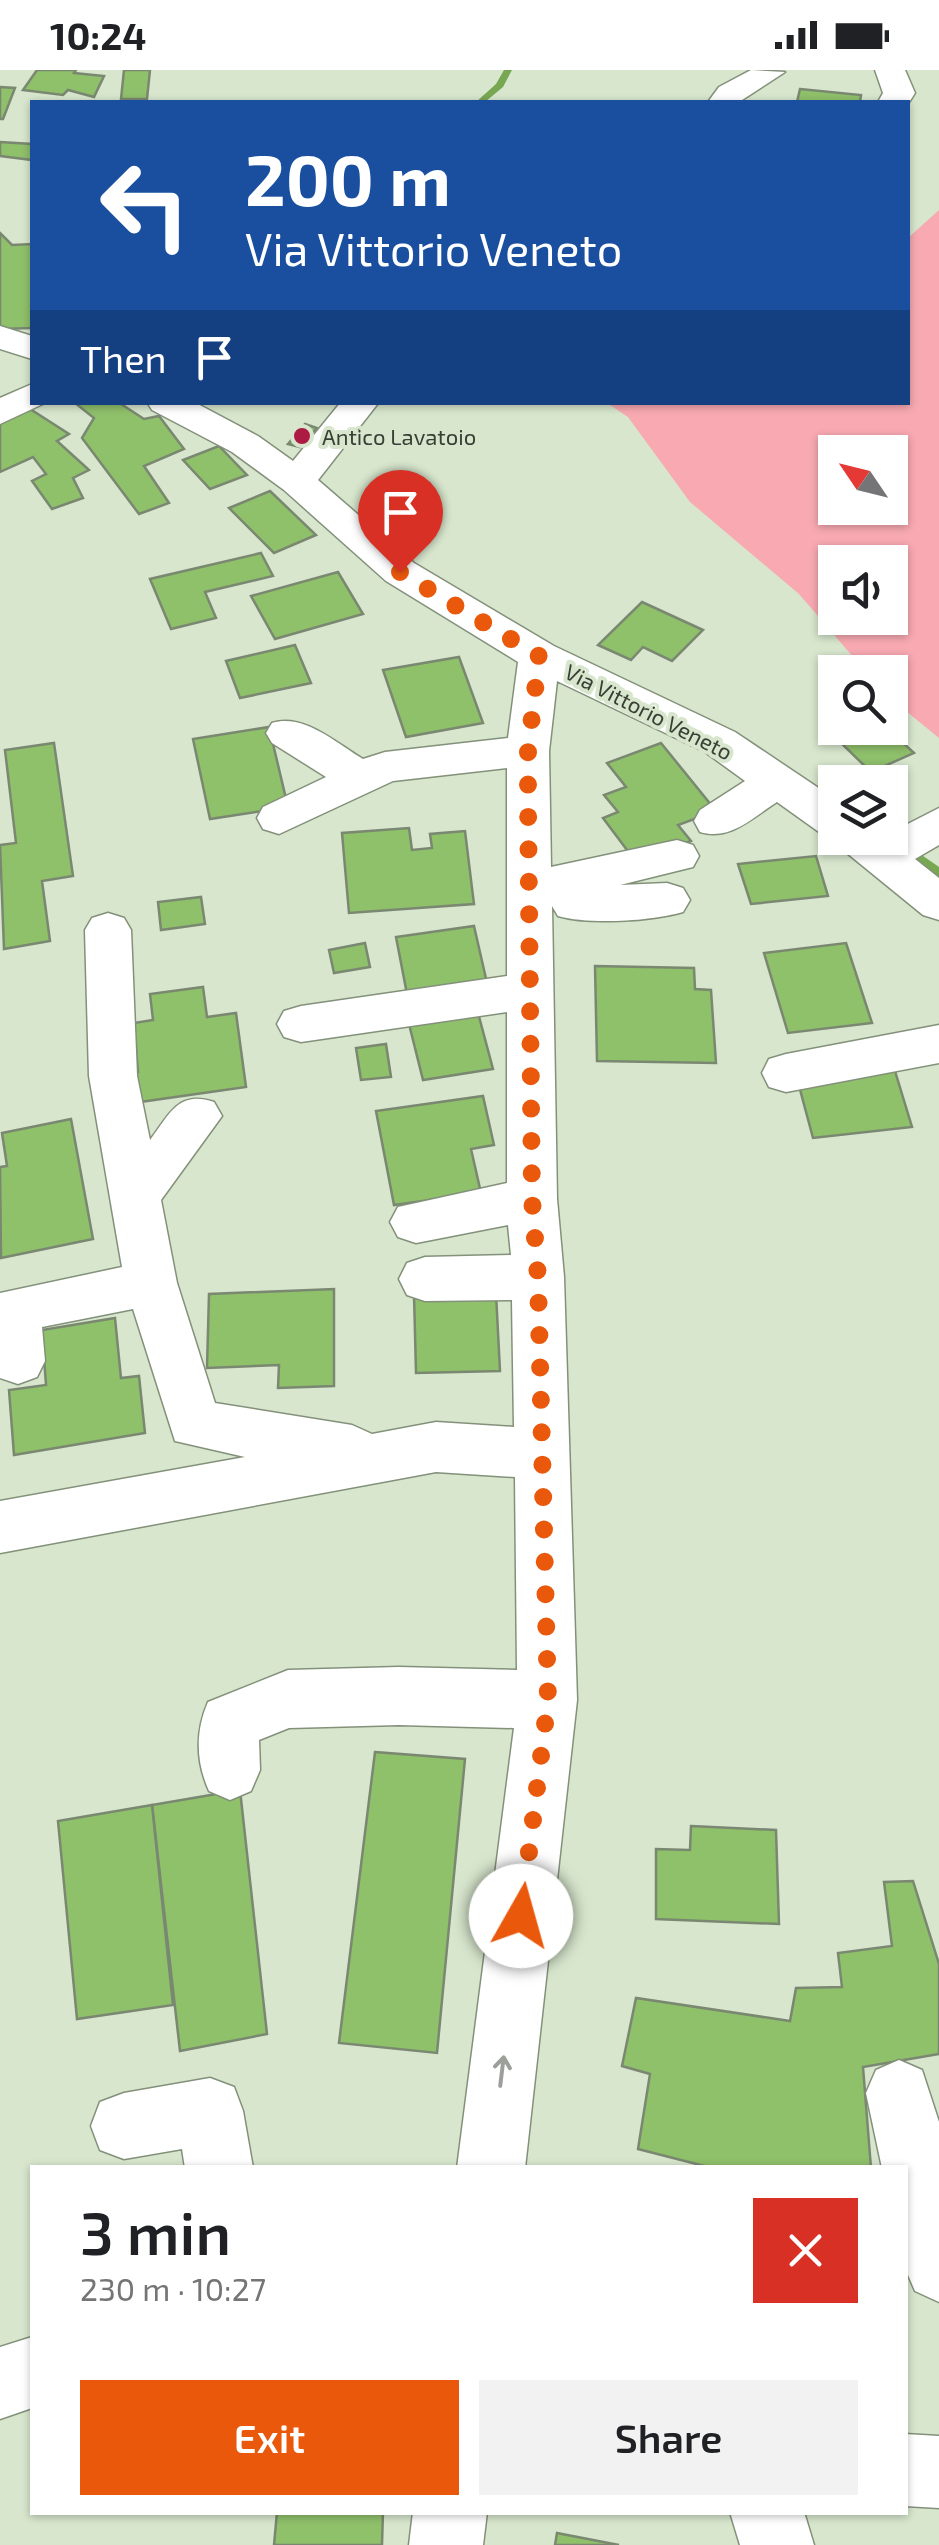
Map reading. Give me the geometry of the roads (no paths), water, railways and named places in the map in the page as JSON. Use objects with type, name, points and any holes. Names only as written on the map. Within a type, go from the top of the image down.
[{"type":"street","points":[[890,70],[899,93],[894,100]]},
{"type":"street","points":[[725,100],[770,72]]},
{"type":"street","points":[[0,336],[30,347]]},
{"type":"street","points":[[0,413],[30,395]]},
{"type":"street","name":"Via Vittorio Veneto","points":[[171,405],[245,444],[297,482],[400,572],[539,656],[720,742],[818,810]]},
{"type":"street","points":[[297,482],[359,405]]},
{"type":"street","points":[[491,2165],[548,1700],[538,1278],[532,1199],[529,898],[528,751],[539,656]]},
{"type":"street","points":[[286,733],[362,778]]},
{"type":"street","points":[[279,818],[385,767],[528,751]]},
{"type":"street","points":[[716,821],[777,782]]},
{"type":"street","points":[[906,855],[939,903]]},
{"type":"street","points":[[529,898],[677,856]]},
{"type":"street","points":[[529,898],[667,900]]},
{"type":"street","points":[[108,930],[113,1076],[152,1283],[194,1424],[391,1456]]},
{"type":"street","points":[[301,1024],[530,991]]},
{"type":"street","points":[[786,1073],[939,1044]]},
{"type":"street","points":[[137,1193],[197,1116]]},
{"type":"street","points":[[416,1222],[532,1199]]},
{"type":"street","points":[[425,1279],[538,1278]]},
{"type":"street","points":[[18,1361],[14,1310],[152,1283]]},
{"type":"street","points":[[0,1528],[436,1446],[541,1454]]},
{"type":"street","points":[[230,1770],[230,1723],[288,1699],[399,1696],[548,1700]]},
{"type":"street","points":[[900,2093],[939,2267]]},
{"type":"street","points":[[124,2126],[210,2111],[219,2165]]},
{"type":"street","points":[[0,2383],[30,2375]]},
{"type":"street","points":[[908,2470],[939,2472]]},
{"type":"street","points":[[446,2545],[450,2515]]},
{"type":"street","points":[[768,2515],[777,2545]]},
{"type":"waterway","points":[[482,100],[500,85],[508,70]]},
{"type":"waterway","points":[[913,854],[939,874]]},
{"type":"place","name":"Antico Lavatoio","points":[[302,436]]}]
